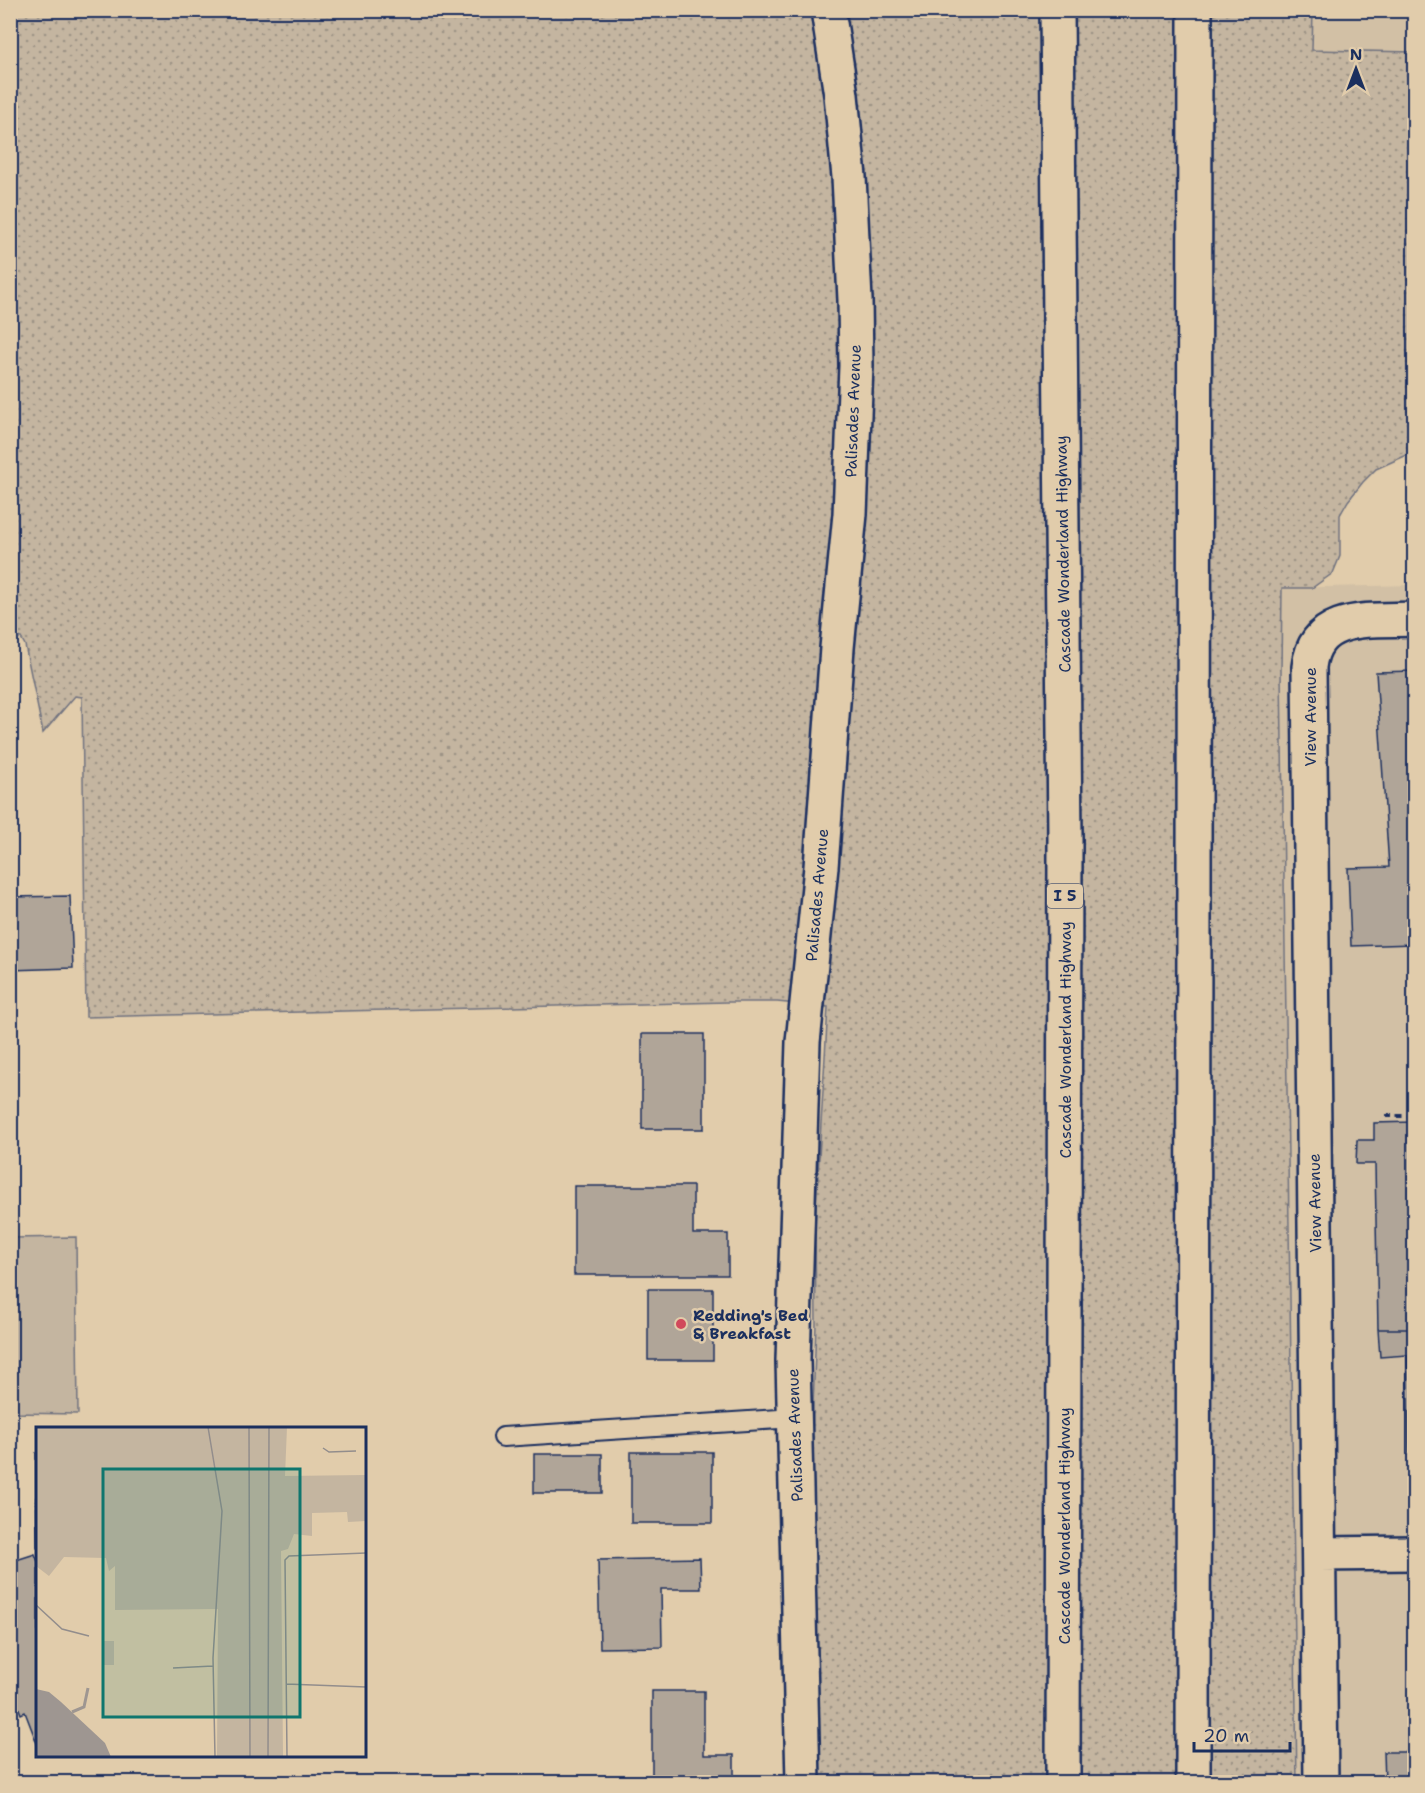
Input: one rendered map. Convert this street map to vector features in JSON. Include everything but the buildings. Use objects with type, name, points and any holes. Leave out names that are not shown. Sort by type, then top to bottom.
[{"type":"main road","name":"Palisades Avenue","points":[[803,1782],[793,1360],[803,1042],[821,867],[837,648],[850,514],[856,366],[849,177],[841,95],[828,10]]},
{"type":"main road","name":"Cascade Wonderland Highway","points":[[1057,10],[1065,838],[1063,1782]]},
{"type":"main road","points":[[1193,1782],[1195,10]]},
{"type":"main road","name":"View Avenue","points":[[1321,1782],[1309,667],[1310,657],[1318,642],[1328,630],[1343,623],[1414,619]]},
{"type":"main road","points":[[1318,1554],[1414,1553]]},
{"type":"lane","points":[[503,1437],[795,1418]]},
{"type":"path","points":[[1386,1116],[1414,1116]]},
{"type":"shaded area","points":[[1313,10],[1312,50],[1414,52],[1414,454],[1376,469],[1348,501],[1340,515],[1340,556],[1333,573],[1312,588],[1282,588],[1281,672],[1297,1782],[818,1782],[811,1464],[816,1324],[815,1224],[828,1007],[777,1002],[728,1002],[86,1017],[82,697],[75,696],[43,733],[25,645],[21,638],[11,637],[10,11]]},
{"type":"shaded area","points":[[1313,11],[1414,11],[1414,52],[1311,50]]},
{"type":"shaded area","points":[[1414,585],[1414,1782],[1298,1782],[1281,672],[1282,588]]},
{"type":"shaded area","points":[[76,1237],[78,1414],[11,1413],[11,1238]]},
{"type":"place","name":"Redding's Bed & Breakfast","points":[[681,1324]]}]
